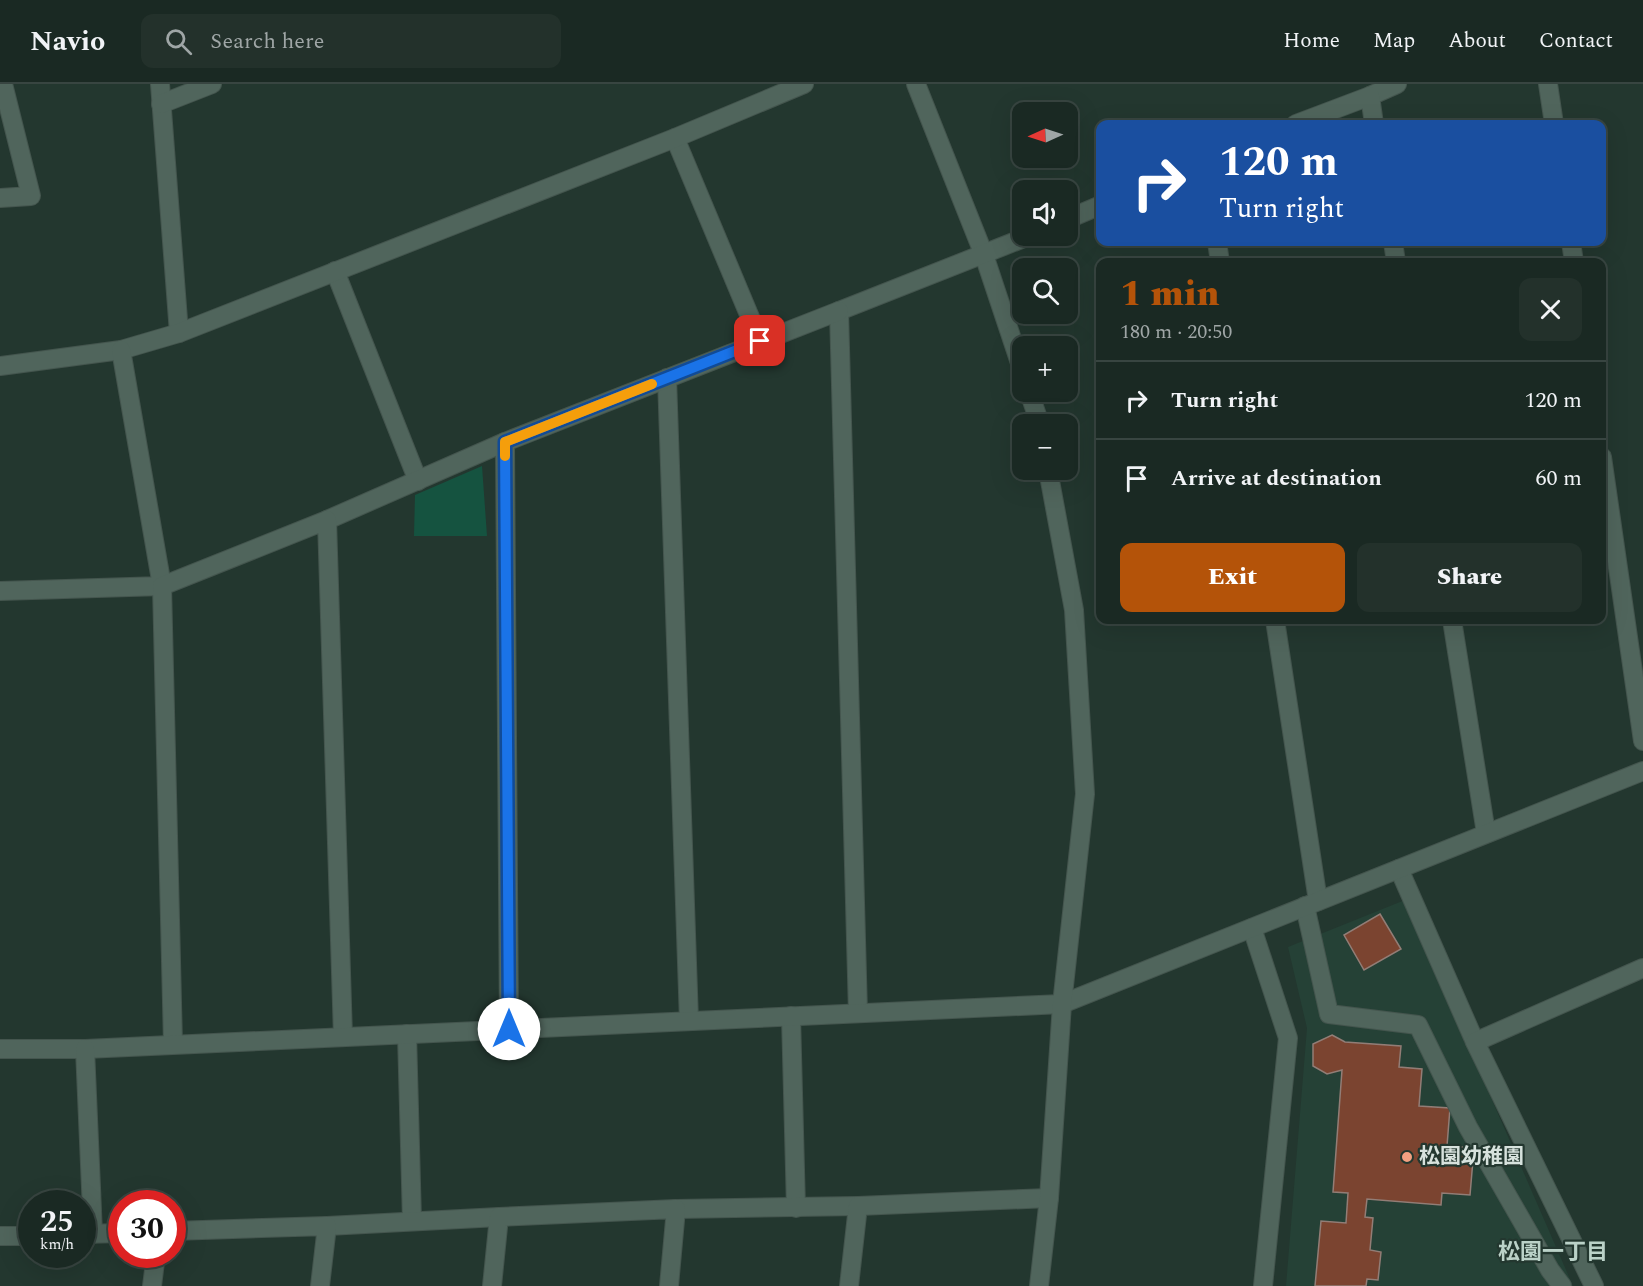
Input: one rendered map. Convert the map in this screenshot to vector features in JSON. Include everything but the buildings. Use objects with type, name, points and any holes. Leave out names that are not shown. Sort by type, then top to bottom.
[{"type":"street","points":[[0,198],[31,196],[3,84]]},
{"type":"street","points":[[160,84],[179,333]]},
{"type":"street","points":[[161,104],[212,84]]},
{"type":"street","points":[[0,366],[121,350],[179,333],[675,138],[804,84]]},
{"type":"street","points":[[916,84],[984,255],[1012,339]]},
{"type":"street","points":[[1307,120],[1397,84]]},
{"type":"street","points":[[1548,84],[1553,120]]},
{"type":"street","points":[[1370,96],[1373,120]]},
{"type":"street","points":[[675,138],[760,341]]},
{"type":"street","points":[[1078,215],[1096,207]]},
{"type":"street","points":[[0,591],[162,586],[327,520],[505,442],[1012,243]]},
{"type":"street","points":[[334,272],[418,481]]},
{"type":"street","points":[[839,310],[858,1013]]},
{"type":"street","points":[[121,350],[162,586],[173,1044]]},
{"type":"street","points":[[666,378],[688,1021]]},
{"type":"street","points":[[505,442],[509,1029]]},
{"type":"street","points":[[1039,1286],[1049,1198],[1062,1004],[1085,794],[1074,610],[1050,480]]},
{"type":"street","points":[[1606,485],[1643,741]]},
{"type":"street","points":[[327,520],[343,1037]]},
{"type":"street","points":[[1276,624],[1312,904],[1329,1014],[1418,1025],[1468,1127],[1550,1270],[1563,1286]]},
{"type":"street","points":[[1453,624],[1486,833]]},
{"type":"street","points":[[0,1049],[86,1049],[1062,1004],[1643,771]]},
{"type":"street","points":[[1399,869],[1475,1042],[1593,1282],[1572,1286]]},
{"type":"street","points":[[1252,928],[1288,1038],[1263,1286]]},
{"type":"street","points":[[1475,1042],[1643,968]]},
{"type":"street","points":[[791,1016],[796,1208]]},
{"type":"street","points":[[407,1034],[412,1221]]},
{"type":"street","points":[[86,1049],[88,1190]]},
{"type":"street","points":[[186,1231],[676,1209],[796,1208],[1049,1198]]},
{"type":"street","points":[[849,1286],[858,1206]]},
{"type":"street","points":[[669,1286],[676,1209]]},
{"type":"street","points":[[492,1286],[499,1217]]},
{"type":"street","points":[[320,1286],[327,1226]]},
{"type":"street","points":[[0,1236],[18,1236]]},
{"type":"street","points":[[152,1286],[154,1268]]},
{"type":"shaded area","name":"松園幼稚園","points":[[1405,900],[1573,1286],[1286,1286],[1307,1028],[1288,947]]},
{"type":"green space","points":[[482,466],[487,536],[414,536],[415,495]]},
{"type":"slow traffic","points":[[505,456],[505,442],[652,384]]},
{"type":"place","name":"松園幼稚園","points":[[1407,1157]]},
{"type":"district","name":"松園一丁目","points":[[1553,1252]]},
{"type":"route","points":[[509,1029],[505,442],[760,341]]}]
